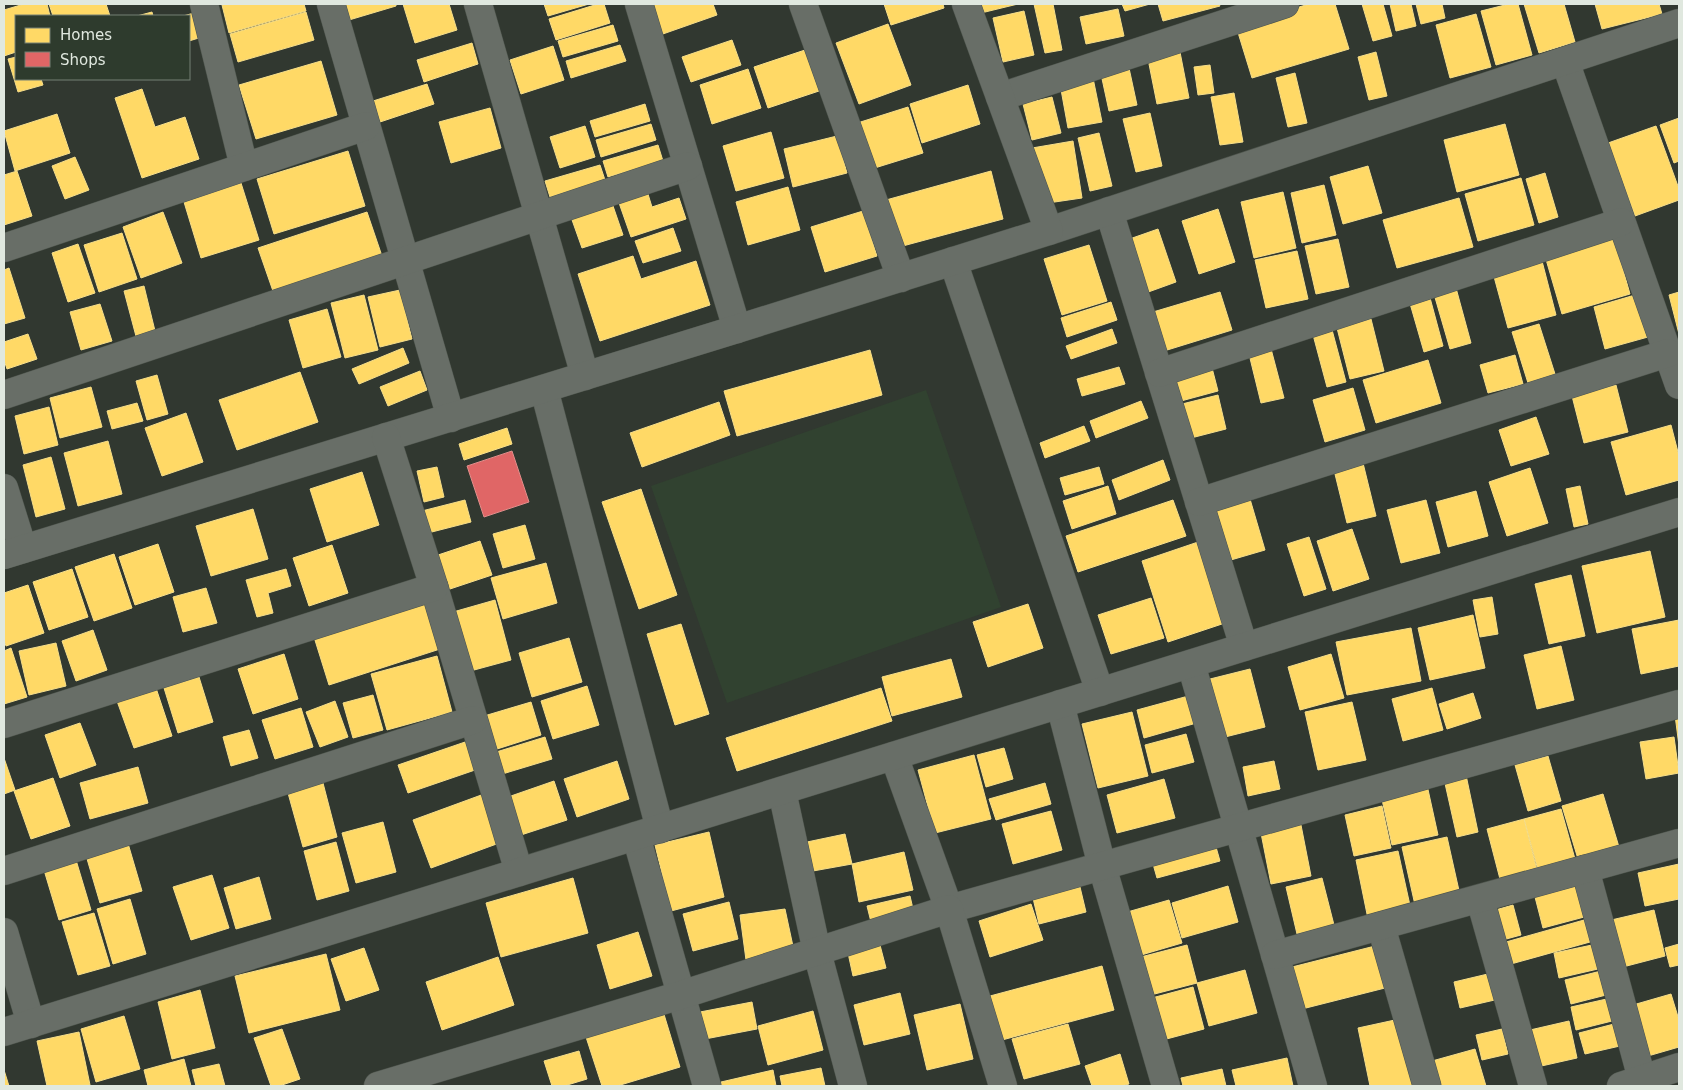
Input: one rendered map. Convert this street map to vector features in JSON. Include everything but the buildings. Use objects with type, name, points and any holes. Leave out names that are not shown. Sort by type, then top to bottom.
[{"type":"street","points":[[204,4],[244,167]]},
{"type":"street","points":[[331,4],[451,418]]},
{"type":"street","points":[[478,4],[585,376]]},
{"type":"street","points":[[639,4],[737,329]]},
{"type":"street","points":[[803,4],[901,278]]},
{"type":"street","points":[[966,4],[1048,231]]},
{"type":"street","points":[[1000,96],[1285,4]]},
{"type":"street","points":[[4,488],[13,552],[901,278],[1679,23]]},
{"type":"street","points":[[1565,61],[1679,385]]},
{"type":"street","points":[[4,248],[366,126]]},
{"type":"street","points":[[4,396],[688,166]]},
{"type":"street","points":[[1109,211],[1244,647]]},
{"type":"street","points":[[1159,373],[1621,222]]},
{"type":"street","points":[[953,261],[1100,692]]},
{"type":"street","points":[[1199,502],[1668,353]]},
{"type":"street","points":[[544,389],[648,832],[681,995],[707,1086]]},
{"type":"street","points":[[386,437],[434,587],[519,872]]},
{"type":"street","points":[[4,1032],[1679,512]]},
{"type":"street","points":[[4,724],[434,587]]},
{"type":"street","points":[[1191,664],[1313,1086]]},
{"type":"street","points":[[1060,704],[1102,866],[1166,1086]]},
{"type":"street","points":[[378,1086],[681,995],[949,909],[1679,704]]},
{"type":"street","points":[[4,871],[473,720]]},
{"type":"street","points":[[894,756],[949,909],[1003,1086]]},
{"type":"street","points":[[782,792],[817,952],[853,1086]]},
{"type":"street","points":[[1275,955],[1679,843]]},
{"type":"street","points":[[1585,869],[1632,1083],[1679,1067]]},
{"type":"street","points":[[1480,898],[1533,1086]]},
{"type":"street","points":[[1381,926],[1427,1086]]},
{"type":"street","points":[[4,932],[31,1024]]},
{"type":"shaded area","points":[[926,390],[1001,607],[727,703],[651,486]]}]
